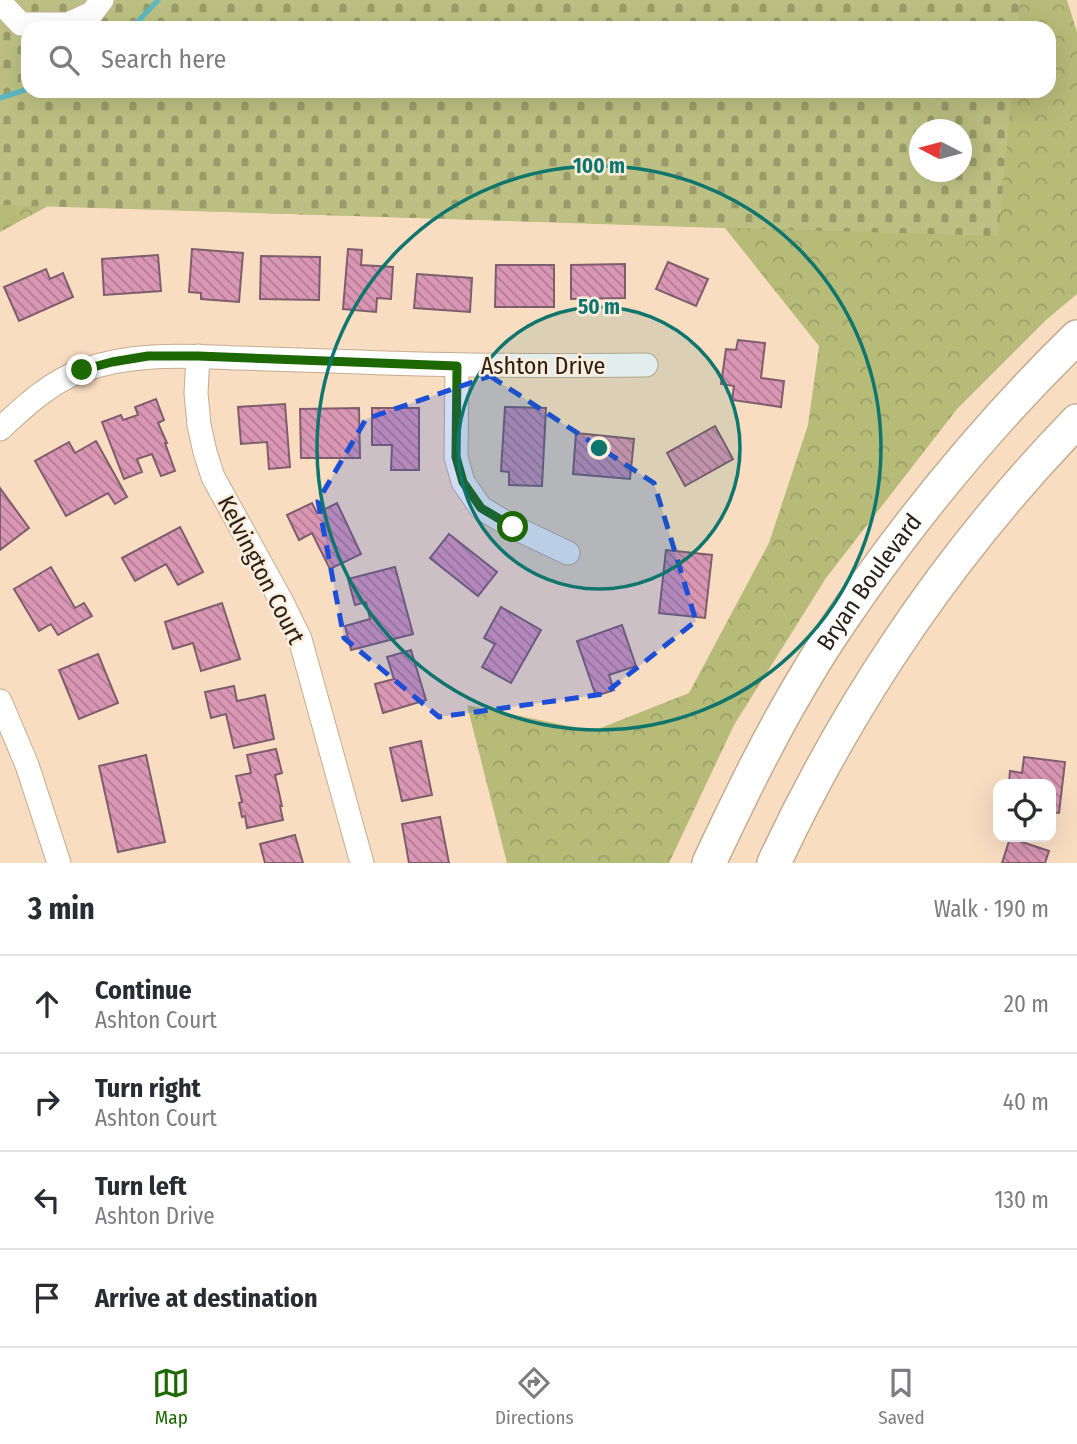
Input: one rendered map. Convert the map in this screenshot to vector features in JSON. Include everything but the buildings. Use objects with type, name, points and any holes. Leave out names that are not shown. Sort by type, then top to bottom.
[{"type":"highway","name":"Bryan Boulevard","points":[[709,863],[776,727],[810,668],[874,573],[928,500],[972,448],[1077,337]]},
{"type":"highway","points":[[774,863],[794,819],[834,745],[904,632],[956,560],[1077,421]]},
{"type":"street","points":[[1,0],[21,24]]},
{"type":"street","points":[[75,21],[92,13],[102,0]]},
{"type":"street","name":"Ashton Drive","points":[[0,429],[56,382],[82,370],[148,356],[457,366],[646,365]]},
{"type":"street","name":"Kelvington Court","points":[[198,356],[196,393],[199,425],[213,477],[300,639],[362,863]]},
{"type":"street","points":[[457,366],[456,457],[463,482],[481,508],[513,527],[568,553]]},
{"type":"street","points":[[0,701],[27,765],[59,863]]},
{"type":"highlighted area","points":[[490,376],[654,483],[696,621],[604,694],[439,717],[344,638],[318,501],[366,419]]},
{"type":"green space","points":[[0,0],[1020,0],[1018,21],[21,21],[21,98],[1011,98],[998,236],[0,205]]},
{"type":"green space","points":[[124,0],[1067,0],[1077,32],[1077,294],[1046,320],[957,409],[826,578],[734,725],[669,863],[507,863],[467,705],[593,731],[689,693],[769,543],[808,425],[819,346],[725,228],[48,206],[0,232],[0,40],[21,78],[21,98],[1056,98],[1056,21],[108,21]]},
{"type":"waterway","points":[[138,21],[158,0]]},
{"type":"waterway","points":[[0,98],[21,91]]},
{"type":"route","points":[[82,370],[148,356],[457,366],[456,457],[463,482],[481,508],[513,527]]}]
